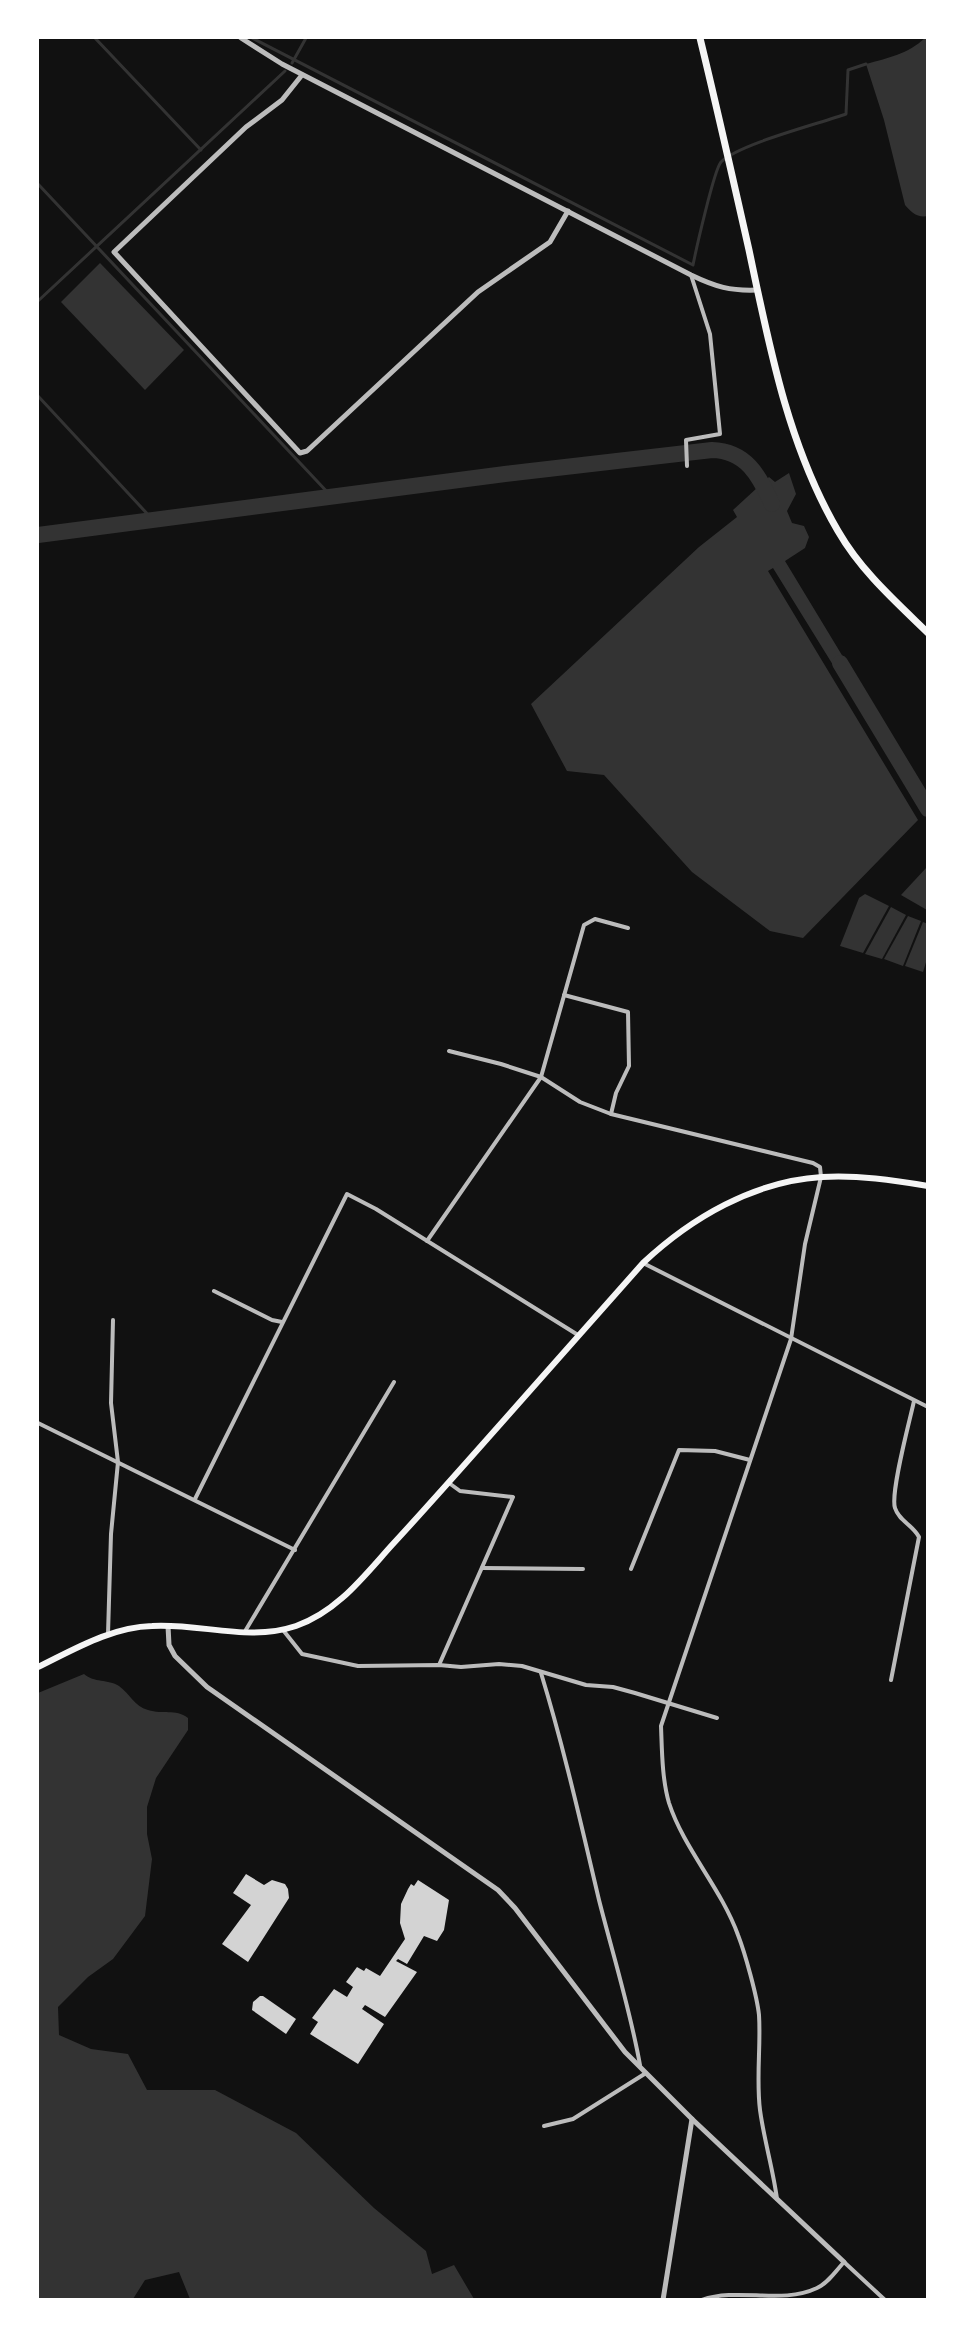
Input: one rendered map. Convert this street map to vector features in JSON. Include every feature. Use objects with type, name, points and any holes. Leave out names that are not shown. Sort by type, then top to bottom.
[{"type":"main road","points":[[700,38],[757,290],[796,437],[829,516],[862,567],[927,633]]},
{"type":"main road","points":[[38,1667],[108,1635],[138,1627],[168,1626],[243,1634],[283,1629],[315,1618],[351,1589],[449,1483],[643,1263],[671,1237],[707,1213],[751,1193],[784,1183],[821,1177],[877,1178],[927,1186]]},
{"type":"street","points":[[241,38],[302,75],[691,275],[718,288],[738,291],[757,290]]},
{"type":"street","points":[[302,75],[282,100],[246,127],[114,252],[300,453],[307,452],[478,292],[550,242],[568,212]]},
{"type":"street","points":[[687,466],[686,440],[720,434],[710,334],[691,275]]},
{"type":"street","points":[[427,1241],[541,1077],[584,925],[595,919],[628,928]]},
{"type":"street","points":[[564,995],[628,1012],[629,1066],[616,1093],[611,1114]]},
{"type":"street","points":[[449,1051],[541,1077],[580,1102],[611,1114],[813,1163],[820,1167],[821,1177],[805,1244],[791,1339],[661,1726],[662,1758],[669,1802],[684,1835],[723,1899],[739,1937],[759,2013],[760,2110],[773,2167],[777,2200]]},
{"type":"street","points":[[195,1499],[346,1194],[376,1209],[578,1335]]},
{"type":"street","points":[[643,1263],[927,1407]]},
{"type":"street","points":[[214,1291],[272,1320],[282,1322]]},
{"type":"street","points":[[108,1635],[111,1534],[118,1462],[111,1403],[113,1320]]},
{"type":"street","points":[[243,1634],[394,1382]]},
{"type":"street","points":[[891,1680],[919,1537],[915,1529],[903,1520],[895,1508],[897,1478],[914,1401]]},
{"type":"street","points":[[38,1424],[295,1550]]},
{"type":"street","points":[[632,1569],[679,1450],[715,1451],[750,1460]]},
{"type":"street","points":[[439,1665],[513,1497],[460,1491],[449,1483]]},
{"type":"street","points":[[482,1568],[583,1569]]},
{"type":"street","points":[[168,1626],[169,1645],[175,1656],[207,1687],[498,1890],[515,1908],[625,2052],[692,2119],[885,2300]]},
{"type":"street","points":[[283,1629],[302,1654],[358,1666],[461,1667],[499,1664],[522,1666],[542,1674],[586,1685],[613,1687],[717,1718]]},
{"type":"street","points":[[542,1674],[560,1735],[599,1901],[633,2025],[640,2065]]},
{"type":"street","points":[[544,2126],[573,2119],[647,2073]]},
{"type":"street","points":[[663,2300],[692,2119]]},
{"type":"street","points":[[702,2300],[720,2295],[780,2296],[802,2293],[819,2287],[844,2262]]},
{"type":"shaded area","points":[[928,38],[928,216],[921,216],[905,205],[884,120],[866,64],[905,52]]},
{"type":"shaded area","points":[[100,263],[184,350],[145,390],[61,302]]},
{"type":"shaded area","points":[[789,473],[796,494],[787,511],[792,523],[804,526],[809,537],[805,548],[785,561],[857,680],[846,686],[773,568],[768,571],[918,820],[803,938],[770,931],[692,872],[604,775],[567,771],[531,704],[699,547],[737,517],[733,510],[769,477],[775,482]]},
{"type":"shaded area","points":[[927,867],[927,910],[901,895]]},
{"type":"shaded area","points":[[865,894],[889,906],[863,953],[840,946],[859,898]]},
{"type":"shaded area","points":[[891,907],[906,915],[882,959],[865,954]]},
{"type":"shaded area","points":[[908,916],[921,921],[903,966],[884,959]]},
{"type":"shaded area","points":[[923,922],[928,924],[927,959],[923,972],[905,966]]},
{"type":"shaded area","points":[[84,1674],[92,1679],[119,1686],[143,1708],[183,1715],[188,1718],[188,1730],[156,1778],[147,1807],[147,1834],[152,1859],[145,1916],[113,1959],[88,1977],[58,2007],[59,2035],[91,2049],[128,2054],[147,2090],[215,2090],[296,2133],[374,2208],[426,2251],[432,2274],[454,2265],[474,2299],[190,2299],[179,2272],[145,2280],[133,2299],[38,2299],[38,1693]]},
{"type":"building","points":[[246,1874],[264,1885],[272,1880],[285,1884],[289,1898],[248,1962],[222,1944],[251,1905],[233,1893]]},
{"type":"building","points":[[418,1880],[449,1900],[444,1930],[437,1941],[424,1936],[407,1964],[398,1959],[396,1961],[417,1972],[385,2017],[365,2005],[362,2009],[384,2024],[358,2064],[310,2034],[318,2022],[312,2018],[334,1989],[347,1997],[353,1987],[346,1982],[357,1967],[364,1971],[366,1968],[380,1976],[405,1939],[400,1923],[401,1904],[411,1884],[414,1886]]},
{"type":"building","points":[[260,1996],[296,2019],[286,2034],[252,2010],[253,2002]]},
{"type":"waterway","points":[[95,38],[201,150]]},
{"type":"waterway","points":[[252,38],[693,265],[710,194],[721,162],[744,148],[846,114],[848,70],[866,64]]},
{"type":"waterway","points":[[292,63],[306,38]]},
{"type":"waterway","points":[[38,301],[285,71]]},
{"type":"waterway","points":[[38,184],[331,496]]},
{"type":"waterway","points":[[38,396],[153,520]]},
{"type":"waterway","points":[[38,535],[505,474],[712,450],[734,455],[750,466],[762,483],[772,504]]},
{"type":"waterway","points":[[840,663],[928,809]]}]
